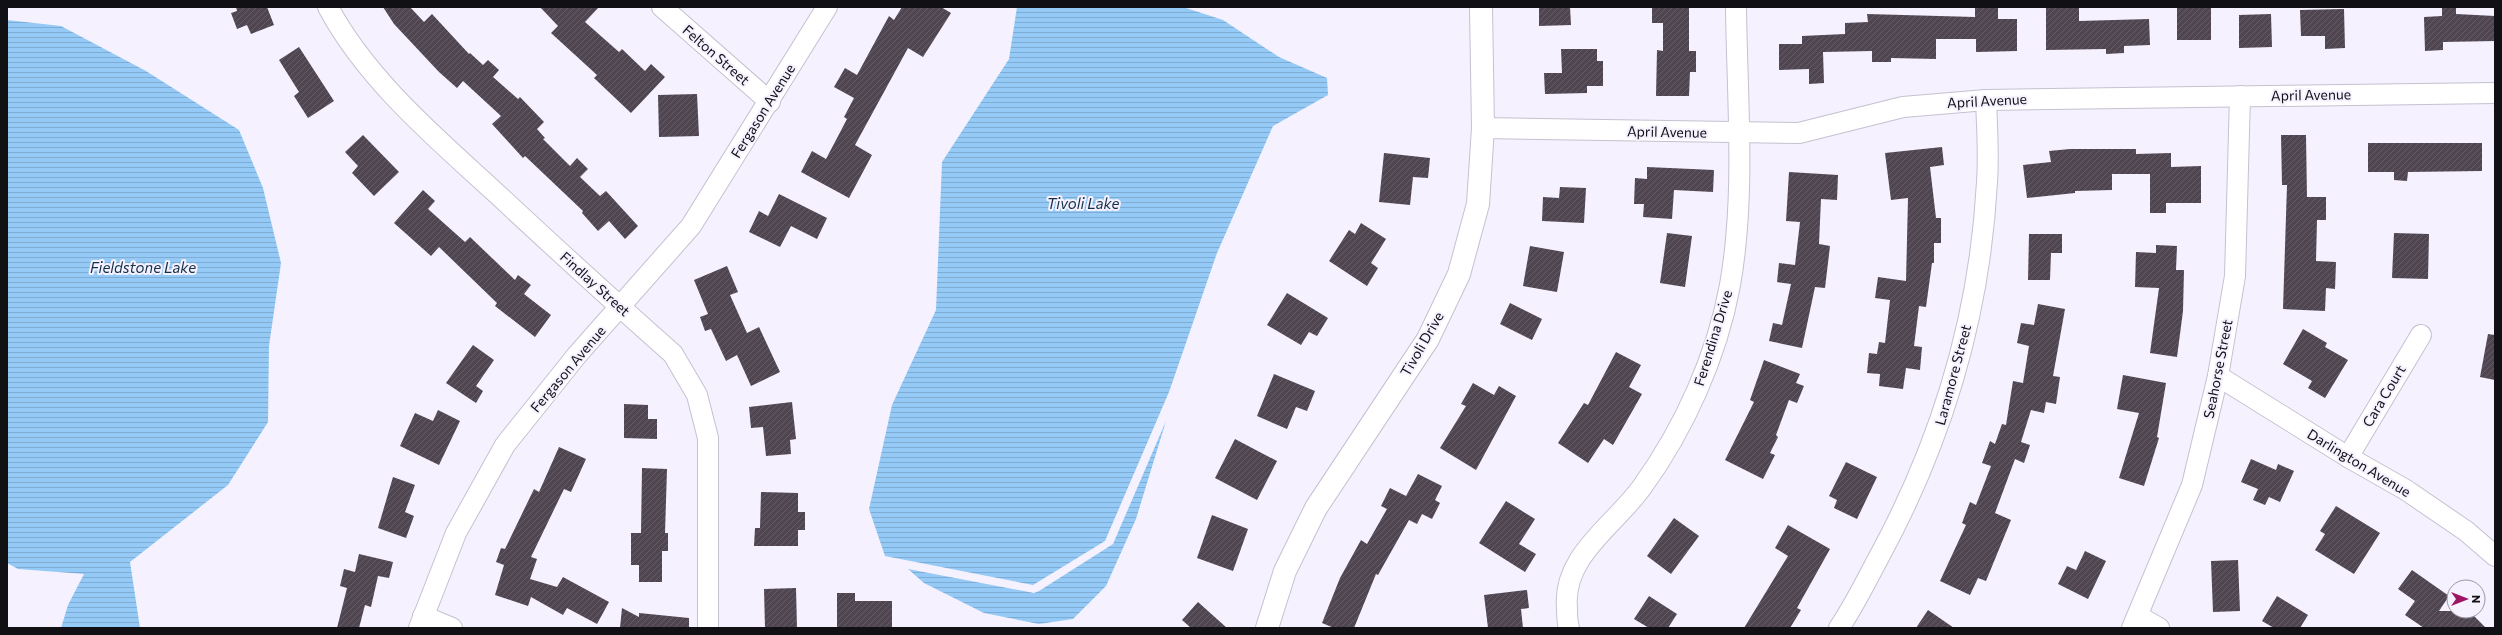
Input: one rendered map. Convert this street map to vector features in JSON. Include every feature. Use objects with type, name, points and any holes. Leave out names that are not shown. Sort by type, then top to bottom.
[{"type":"street","name":"Findlay Street","points":[[328,7],[343,34],[374,74],[438,140],[673,354],[697,395],[708,438],[708,628]]},
{"type":"street","name":"Felton Street","points":[[662,7],[770,102]]},
{"type":"street","name":"Fergason Avenue","points":[[421,622],[456,533],[505,445],[577,355],[621,308],[691,226],[770,102],[827,7]]},
{"type":"street","name":"Tivoli Drive","points":[[1267,628],[1285,571],[1316,508],[1428,340],[1459,274],[1478,204],[1483,128],[1481,7]]},
{"type":"street","name":"Ferendina Drive","points":[[1569,628],[1566,597],[1572,574],[1584,552],[1642,487],[1682,423],[1707,368],[1730,286],[1738,211],[1736,7]]},
{"type":"street","name":"April Avenue","points":[[1483,128],[1799,133],[1903,107],[1986,100],[2495,93]]},
{"type":"street","name":"Seahorse Street","points":[[2135,622],[2192,485],[2218,376],[2234,276],[2240,96]]},
{"type":"street","name":"Laramore Street","points":[[1838,628],[1850,612],[1907,506],[1939,427],[1963,347],[1982,243],[1988,180],[1986,100]]},
{"type":"street","name":"Cara Court","points":[[2348,457],[2421,335]]},
{"type":"street","name":"Darlington Avenue","points":[[2218,376],[2348,457],[2406,490],[2466,531],[2495,556]]},
{"type":"street","points":[[421,622],[452,628]]},
{"type":"street","points":[[2135,622],[2159,628]]},
{"type":"water","name":"Tivoli Lake","points":[[1017,7],[1183,7],[1223,20],[1279,57],[1327,78],[1328,95],[1273,126],[1217,253],[1169,392],[1105,541],[1033,585],[885,556],[869,509],[892,405],[936,310],[942,162],[1009,59]]},
{"type":"water","name":"Fieldstone Lake","points":[[7,20],[61,26],[146,71],[239,130],[263,188],[281,263],[269,346],[268,422],[228,485],[130,562],[140,628],[61,628],[68,605],[84,574],[18,569],[7,563]]},
{"type":"water","points":[[1166,421],[1136,519],[1106,586],[1073,619],[1039,624],[984,613],[924,583],[908,569],[1034,593],[1039,591],[1113,544]]},
{"type":"building","points":[[236,7],[267,7],[274,25],[251,34],[247,25],[237,29],[231,13],[237,11]]},
{"type":"building","points":[[383,7],[410,7],[424,22],[432,14],[469,54],[470,53],[483,65],[488,60],[499,70],[493,77],[518,99],[520,97],[544,122],[537,129],[545,138],[543,139],[570,166],[577,158],[588,169],[580,177],[600,196],[606,191],[638,226],[625,239],[609,221],[598,231],[582,213],[583,211],[525,156],[523,158],[492,124],[501,116],[463,81],[457,88],[439,72],[394,24]]},
{"type":"building","points":[[540,7],[599,7],[585,22],[619,52],[622,49],[645,71],[651,64],[665,77],[631,113],[594,78],[597,75],[551,33],[558,26]]},
{"type":"building","points":[[902,7],[941,7],[951,13],[923,57],[908,48],[855,145],[872,155],[849,198],[801,172],[812,151],[826,159],[847,119],[844,117],[854,98],[834,87],[845,68],[857,75],[889,16],[894,20]]},
{"type":"building","points":[[1539,7],[1570,7],[1571,25],[1539,26]]},
{"type":"building","points":[[1652,7],[1689,7],[1689,51],[1696,51],[1696,72],[1690,72],[1689,96],[1656,96],[1657,50],[1663,51],[1663,23],[1652,23]]},
{"type":"building","points":[[1975,7],[1998,7],[1998,19],[2017,19],[2017,51],[1976,52],[1976,39],[1936,39],[1936,59],[1891,58],[1891,62],[1872,62],[1872,51],[1823,52],[1824,83],[1809,84],[1809,69],[1779,70],[1779,44],[1802,44],[1802,36],[1845,34],[1845,23],[1868,22],[1867,14],[1975,17]]},
{"type":"building","points":[[2046,7],[2079,7],[2079,21],[2149,19],[2150,45],[2124,46],[2124,53],[2106,54],[2106,49],[2046,50]]},
{"type":"building","points":[[2177,7],[2211,7],[2211,40],[2177,40]]},
{"type":"building","points":[[2442,8],[2456,8],[2456,14],[2495,16],[2495,41],[2443,42],[2443,50],[2425,51],[2424,17],[2442,16]]},
{"type":"building","points":[[2344,9],[2345,48],[2325,49],[2325,36],[2301,36],[2300,10]]},
{"type":"building","points":[[2271,14],[2272,47],[2239,48],[2239,15]]},
{"type":"building","points":[[299,47],[334,101],[308,118],[294,96],[299,92],[279,60]]},
{"type":"building","points":[[1561,49],[1597,49],[1597,61],[1603,61],[1603,86],[1587,86],[1587,93],[1545,94],[1544,73],[1562,73]]},
{"type":"building","points":[[697,94],[699,136],[659,137],[658,95]]},
{"type":"building","points":[[363,135],[399,172],[374,196],[352,173],[358,166],[345,152]]},
{"type":"building","points":[[2281,135],[2306,135],[2307,197],[2326,197],[2326,220],[2317,220],[2316,261],[2336,262],[2335,289],[2326,288],[2325,311],[2283,309],[2287,185],[2282,185]]},
{"type":"building","points":[[2368,143],[2482,143],[2482,171],[2408,172],[2407,181],[2394,180],[2394,172],[2368,172]]},
{"type":"building","points":[[1942,147],[1944,165],[1930,167],[1936,218],[1941,218],[1941,243],[1934,243],[1934,263],[1932,263],[1926,307],[1919,306],[1914,346],[1922,347],[1920,370],[1906,368],[1903,389],[1879,386],[1880,374],[1867,373],[1869,353],[1877,354],[1879,342],[1885,343],[1890,300],[1875,298],[1878,277],[1906,281],[1908,198],[1891,200],[1885,153]]},
{"type":"building","points":[[2070,149],[2136,149],[2136,154],[2171,153],[2171,167],[2201,166],[2201,203],[2166,203],[2166,213],[2150,213],[2150,174],[2112,174],[2112,190],[2075,191],[2075,193],[2027,198],[2023,165],[2051,162],[2049,151]]},
{"type":"building","points":[[1384,153],[1430,158],[1428,178],[1413,177],[1410,205],[1379,202]]},
{"type":"building","points":[[1647,167],[1714,170],[1713,192],[1674,190],[1672,219],[1643,217],[1644,204],[1634,204],[1635,178],[1647,179]]},
{"type":"building","points":[[1789,172],[1838,175],[1837,200],[1821,199],[1819,244],[1830,246],[1825,288],[1815,287],[1802,348],[1769,341],[1773,323],[1782,325],[1791,284],[1777,282],[1779,263],[1795,265],[1800,222],[1786,221]]},
{"type":"building","points":[[1560,187],[1586,188],[1584,223],[1542,221],[1543,197],[1559,198]]},
{"type":"building","points":[[423,190],[435,201],[428,209],[465,242],[470,237],[515,280],[518,275],[531,285],[524,294],[551,315],[535,337],[495,306],[497,303],[439,247],[431,256],[394,223]]},
{"type":"building","points":[[779,194],[827,218],[817,239],[791,226],[780,247],[749,232],[759,211],[768,216]]},
{"type":"building","points":[[1361,223],[1386,239],[1371,263],[1378,268],[1367,286],[1329,261],[1349,230],[1355,234]]},
{"type":"building","points":[[1667,233],[1692,236],[1685,287],[1660,283]]},
{"type":"building","points":[[2394,233],[2429,234],[2428,279],[2392,278]]},
{"type":"building","points":[[2029,234],[2062,234],[2062,253],[2051,253],[2050,280],[2028,280]]},
{"type":"building","points":[[2156,245],[2177,246],[2176,270],[2184,270],[2183,311],[2177,357],[2150,353],[2159,288],[2135,287],[2136,252],[2156,253]]},
{"type":"building","points":[[1530,246],[1564,252],[1557,292],[1523,286]]},
{"type":"building","points":[[727,266],[738,292],[730,295],[747,333],[759,327],[780,372],[751,386],[737,355],[726,361],[711,329],[705,331],[700,317],[708,314],[694,280]]},
{"type":"building","points":[[1287,293],[1328,318],[1317,336],[1309,332],[1301,345],[1267,325]]},
{"type":"building","points":[[1510,303],[1542,319],[1532,340],[1500,324]]},
{"type":"building","points":[[2038,304],[2065,309],[2053,376],[2060,377],[2056,404],[2046,402],[2044,413],[2031,410],[2021,442],[2030,445],[2024,463],[2015,459],[1995,513],[2011,520],[1986,581],[1978,578],[1970,595],[1940,581],[1966,525],[1962,523],[1970,502],[1976,505],[1991,466],[1982,463],[1990,441],[1995,444],[2002,424],[2006,425],[2013,381],[2023,383],[2029,346],[2017,343],[2021,323],[2034,325]]},
{"type":"building","points":[[2303,329],[2327,343],[2325,347],[2348,360],[2325,398],[2308,388],[2312,381],[2283,364]]},
{"type":"building","points":[[2488,334],[2495,335],[2495,380],[2480,377]]},
{"type":"building","points":[[473,345],[494,360],[476,386],[483,391],[476,403],[446,383]]},
{"type":"building","points":[[1616,352],[1641,365],[1629,387],[1642,394],[1613,445],[1604,439],[1588,463],[1558,443],[1584,403],[1588,405]]},
{"type":"building","points":[[1764,360],[1800,374],[1796,383],[1804,386],[1797,403],[1789,400],[1776,435],[1778,437],[1770,453],[1775,455],[1763,479],[1725,460],[1754,402],[1750,400]]},
{"type":"building","points":[[1274,374],[1315,391],[1307,411],[1296,407],[1287,429],[1257,416]]},
{"type":"building","points":[[2123,375],[2166,383],[2157,437],[2159,438],[2144,486],[2119,478],[2139,413],[2117,409]]},
{"type":"building","points":[[1473,383],[1494,395],[1499,386],[1516,396],[1476,470],[1440,448],[1466,406],[1461,404]]},
{"type":"building","points":[[792,402],[796,439],[790,440],[791,454],[766,456],[763,427],[751,428],[749,407]]},
{"type":"building","points":[[624,404],[648,405],[648,419],[657,419],[657,439],[624,438]]},
{"type":"building","points":[[438,410],[460,421],[439,465],[400,446],[415,413],[433,421]]},
{"type":"building","points":[[1235,439],[1277,461],[1257,500],[1215,478]]},
{"type":"building","points":[[559,447],[586,459],[571,492],[564,489],[531,557],[537,559],[530,579],[557,587],[563,577],[609,602],[597,624],[567,608],[563,615],[531,597],[528,606],[495,595],[504,565],[496,562],[501,548],[505,549],[534,489],[539,492]]},
{"type":"building","points":[[2251,459],[2276,470],[2278,464],[2294,471],[2280,502],[2269,497],[2265,505],[2253,500],[2258,489],[2241,482]]},
{"type":"building","points":[[1846,462],[1877,477],[1857,519],[1834,508],[1837,500],[1829,496]]},
{"type":"building","points":[[642,468],[667,469],[665,533],[668,533],[668,551],[662,551],[662,582],[639,582],[639,565],[631,565],[631,533],[641,533]]},
{"type":"building","points":[[1418,474],[1442,486],[1435,500],[1440,503],[1432,519],[1422,514],[1417,524],[1409,520],[1378,575],[1376,574],[1354,628],[1334,628],[1322,623],[1340,578],[1361,540],[1367,544],[1387,509],[1381,506],[1390,488],[1406,496]]},
{"type":"building","points":[[393,477],[415,485],[405,512],[414,516],[406,538],[378,528]]},
{"type":"building","points":[[761,492],[798,493],[798,512],[805,512],[805,530],[798,530],[798,546],[754,546],[755,528],[760,528]]},
{"type":"building","points":[[1506,501],[1535,519],[1519,544],[1536,554],[1525,572],[1479,543]]},
{"type":"building","points":[[2336,506],[2380,533],[2354,574],[2315,550],[2325,534],[2320,531]]},
{"type":"building","points":[[1212,515],[1248,529],[1233,571],[1197,558]]},
{"type":"building","points":[[1674,518],[1699,536],[1671,574],[1647,556]]},
{"type":"building","points":[[1788,525],[1830,549],[1797,608],[1801,610],[1790,628],[1744,628],[1788,556],[1775,548]]},
{"type":"building","points":[[2085,551],[2106,561],[2088,599],[2058,584],[2067,566],[2076,570]]},
{"type":"building","points":[[359,554],[393,562],[389,578],[378,576],[371,607],[365,605],[359,628],[337,628],[347,588],[340,586],[344,569],[355,572]]},
{"type":"building","points":[[2238,560],[2240,611],[2213,612],[2211,561]]},
{"type":"building","points":[[2412,570],[2446,594],[2446,600],[2439,611],[2446,611],[2446,619],[2477,619],[2486,628],[2424,628],[2405,615],[2415,601],[2398,589]]},
{"type":"building","points":[[796,588],[797,628],[765,628],[764,589]]},
{"type":"building","points":[[1527,590],[1529,608],[1521,609],[1523,628],[1488,628],[1484,595]]},
{"type":"building","points":[[837,593],[855,593],[855,601],[892,601],[892,628],[837,628]]},
{"type":"building","points":[[1649,596],[1677,614],[1668,628],[1649,628],[1634,619]]},
{"type":"building","points":[[2277,596],[2308,615],[2300,628],[2274,628],[2262,621]]},
{"type":"building","points":[[1198,602],[1227,628],[1191,628],[1182,620]]},
{"type":"building","points":[[622,608],[639,617],[639,613],[689,618],[689,628],[620,628]]},
{"type":"building","points":[[1928,610],[1954,628],[1916,628]]}]
